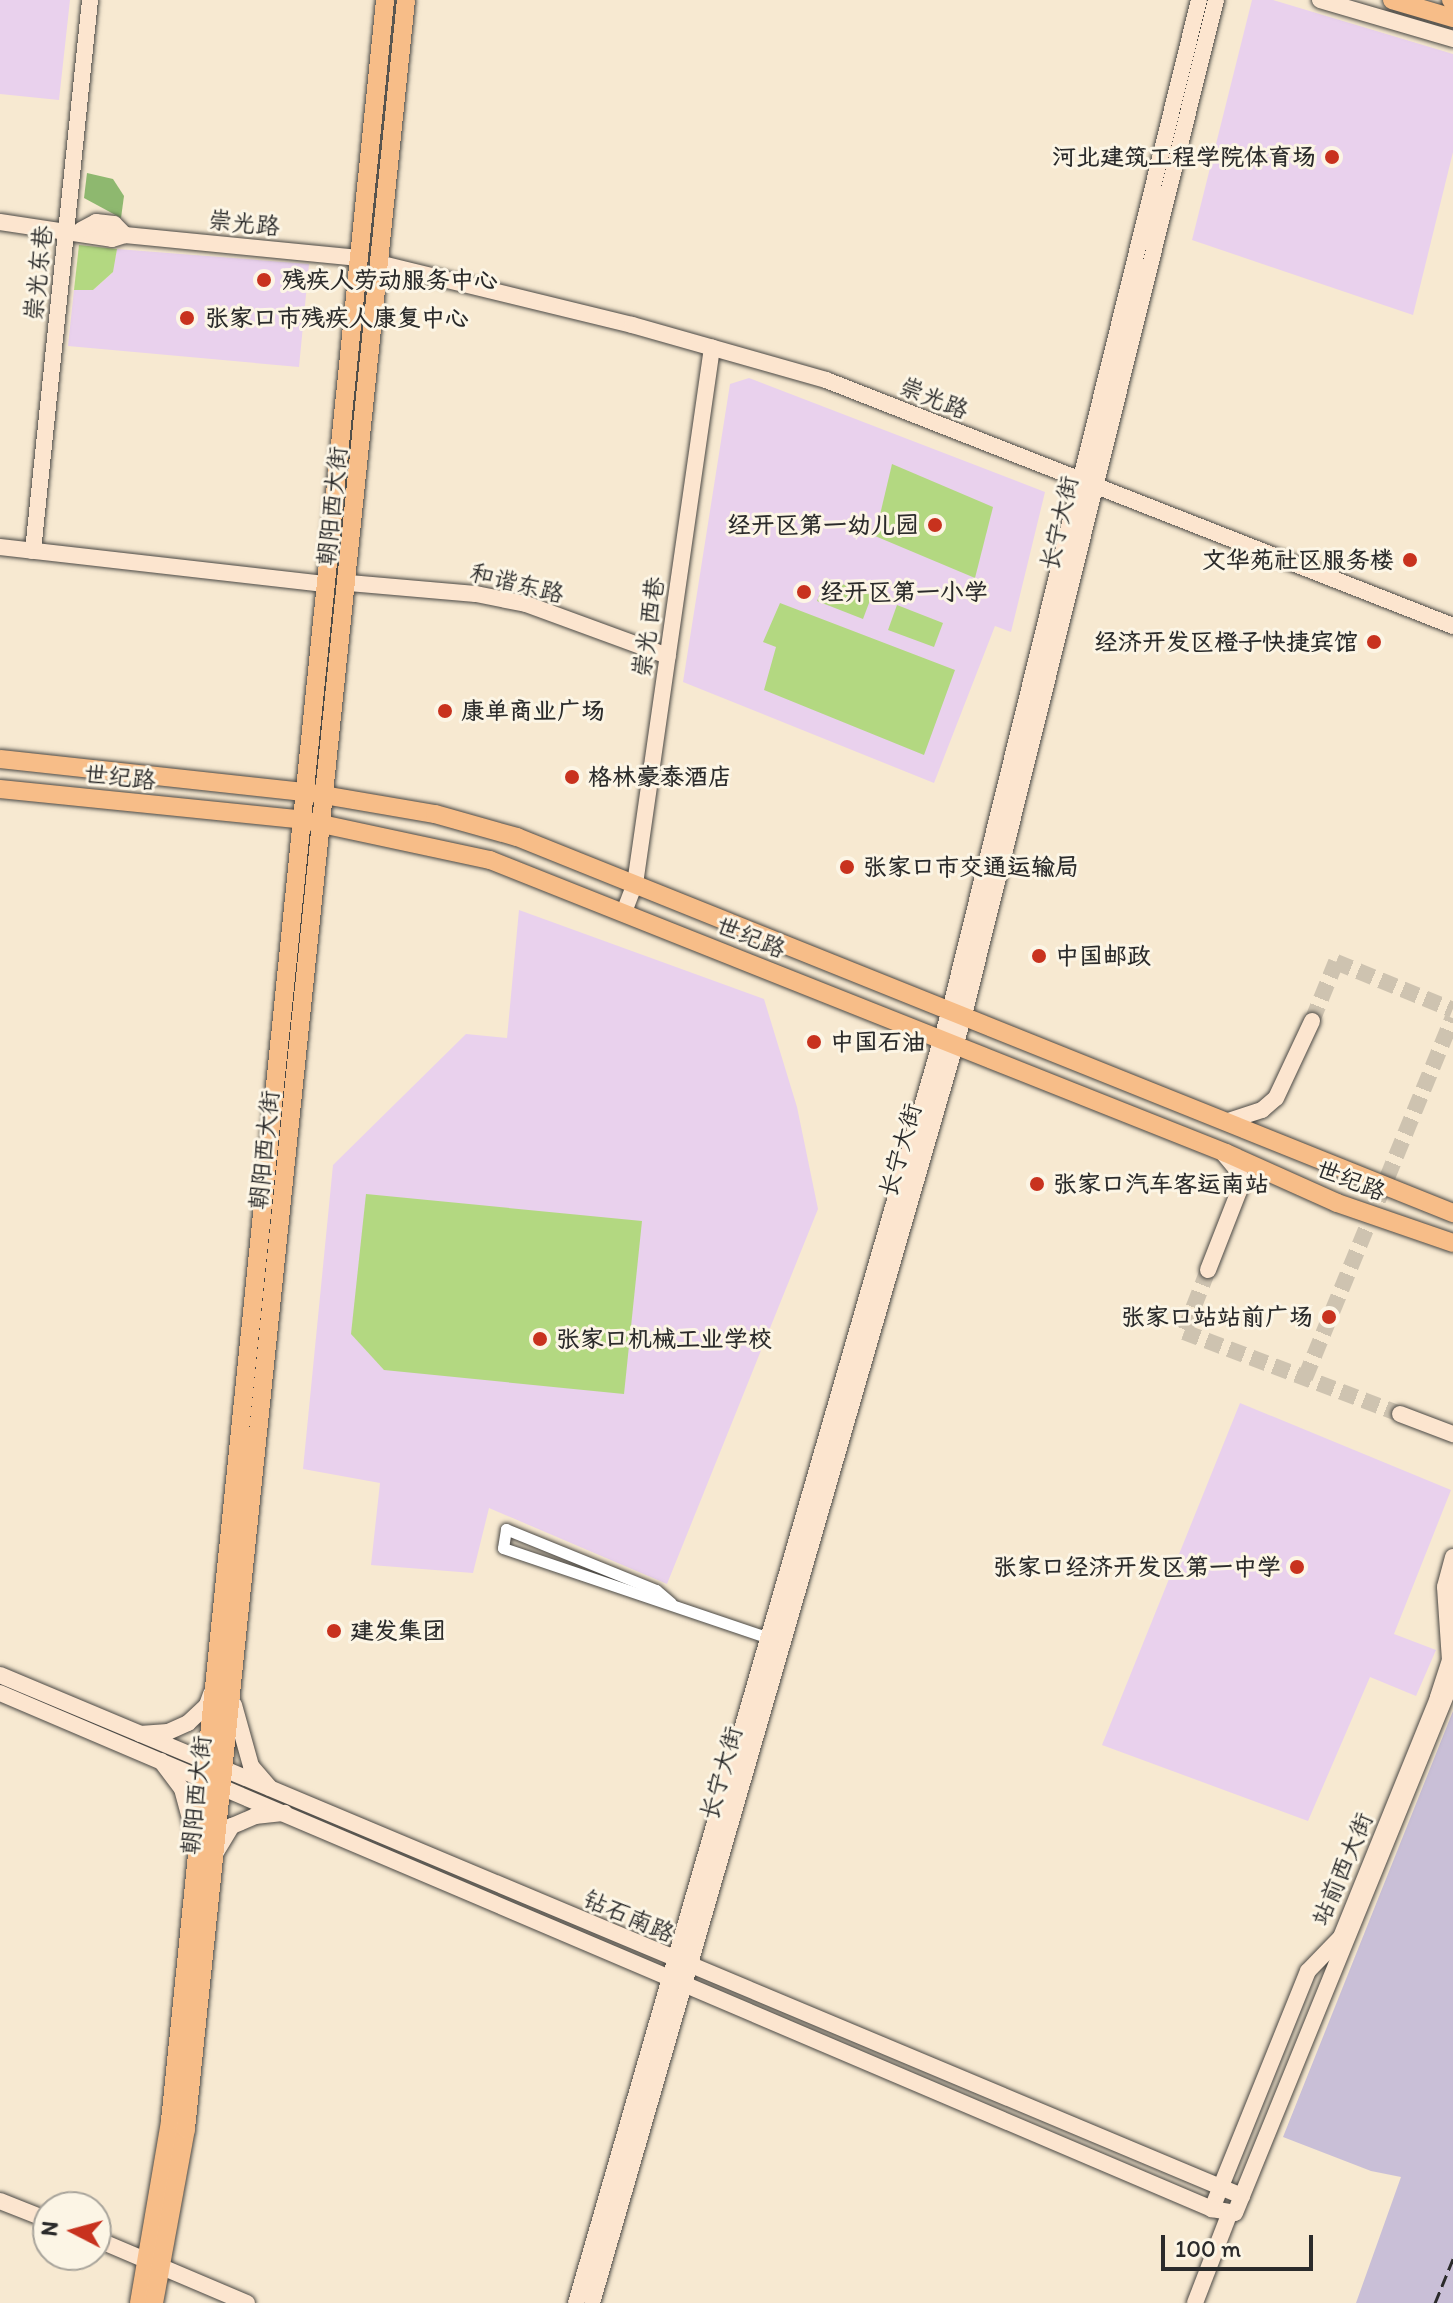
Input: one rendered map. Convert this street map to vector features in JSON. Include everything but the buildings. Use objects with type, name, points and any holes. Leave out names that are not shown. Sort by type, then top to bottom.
[{"type":"main road","name":"崇光东巷","points":[[33,551],[74,230],[90,0]]},
{"type":"main road","name":"朝阳西大街","points":[[316,794],[327,584],[385,0]]},
{"type":"main road","name":"朝阳西大街","points":[[139,2303],[155,2263],[186,2129],[213,1774],[316,794],[349,583],[406,0]]},
{"type":"main road","name":"长宁大街","points":[[576,2303],[681,1973],[957,1013],[1086,484],[1199,0]]},
{"type":"main road","name":"长宁大街","points":[[1086,484],[1216,0]]},
{"type":"main road","points":[[1320,0],[1453,39]]},
{"type":"main road","points":[[1392,0],[1453,18]]},
{"type":"main road","name":"崇光路","points":[[0,222],[74,230],[112,239],[125,235],[359,258]]},
{"type":"main road","name":"崇光路","points":[[382,264],[826,380],[1453,626]]},
{"type":"main road","name":"崇光 西巷","points":[[624,912],[635,884],[712,348]]},
{"type":"main road","points":[[0,547],[327,584]]},
{"type":"main road","name":"和谐东路","points":[[349,583],[476,594],[526,604],[668,656]]},
{"type":"main road","name":"世纪路","points":[[0,759],[316,794],[492,829],[1449,1211]]},
{"type":"main road","name":"世纪路","points":[[0,789],[313,822],[490,860],[1210,1146],[1337,1203],[1453,1243]]},
{"type":"main road","points":[[1208,1270],[1239,1191],[1235,1164],[1210,1146],[1220,1118],[1262,1110],[1276,1098],[1312,1021]]},
{"type":"main road","name":"长宁大街","points":[[592,2303],[772,1639],[949,1042]]},
{"type":"main road","points":[[1435,1236],[1449,1211]]},
{"type":"main road","points":[[1400,1414],[1453,1434]]},
{"type":"main road","name":"站前西大街","points":[[1195,2303],[1229,2215],[1242,2196],[1441,1700],[1450,1660],[1445,1587],[1453,1557]]},
{"type":"main road","name":"钻石南路","points":[[0,1675],[134,1734],[292,1814],[1242,2196]]},
{"type":"main road","name":"站前西大街","points":[[1212,2209],[1308,1971],[1341,1937],[1453,1678]]},
{"type":"main road","points":[[134,1734],[168,1732],[197,1717],[223,1685]]},
{"type":"main road","points":[[223,1685],[251,1766],[281,1796]]},
{"type":"main road","name":"钻石南路","points":[[0,1693],[154,1755],[281,1796],[1212,2209]]},
{"type":"main road","points":[[154,1755],[182,1789],[205,1853],[238,1823],[269,1813],[292,1814]]},
{"type":"main road","points":[[0,2201],[32,2214]]},
{"type":"main road","points":[[1212,2209],[1229,2215]]},
{"type":"main road","points":[[112,2246],[247,2303]]},
{"type":"main road","name":"朝阳西大街","points":[[154,2303],[155,2263]]},
{"type":"street","points":[[671,1603],[656,1590],[506,1529],[503,1548],[772,1639]]},
{"type":"shaded area","points":[[0,0],[70,0],[59,100],[0,94]]},
{"type":"shaded area","name":"河北建筑工程学院体育场","points":[[1252,0],[1273,0],[1453,54],[1453,152],[1413,315],[1192,240]]},
{"type":"shaded area","name":"张家口市残疾人康复中心","points":[[117,249],[309,264],[299,367],[68,346],[74,290],[93,290],[112,273]]},
{"type":"shaded area","name":"经开区第一小学","points":[[749,378],[1045,492],[1011,632],[995,626],[934,783],[683,682],[730,384]]},
{"type":"shaded area","name":"张家口机械工业学校","points":[[519,910],[764,999],[797,1107],[818,1209],[667,1584],[489,1508],[473,1573],[371,1565],[380,1483],[303,1469],[333,1165],[466,1034],[507,1038]]},
{"type":"shaded area","name":"张家口经济开发区第一中学","points":[[1240,1403],[1451,1490],[1394,1634],[1436,1650],[1416,1696],[1370,1677],[1308,1821],[1102,1745]]},
{"type":"shaded area","points":[[1453,1711],[1453,2303],[1356,2303],[1401,2177],[1371,2171],[1283,2137]]},
{"type":"green space","points":[[87,173],[113,179],[124,196],[121,218],[84,198]]},
{"type":"green space","points":[[79,245],[117,249],[113,272],[93,290],[74,290]]},
{"type":"green space","points":[[892,464],[993,507],[975,578],[875,536]]},
{"type":"green space","points":[[826,578],[872,595],[863,619],[817,601]]},
{"type":"green space","points":[[780,603],[955,670],[924,755],[764,690],[776,647],[763,642]]},
{"type":"green space","points":[[897,605],[943,623],[934,647],[888,630]]},
{"type":"green space","points":[[366,1194],[642,1221],[624,1394],[384,1370],[351,1334]]},
{"type":"tunnel","points":[[1312,1021],[1336,962],[1453,1010]]},
{"type":"tunnel","points":[[1305,1378],[1453,1018]]},
{"type":"tunnel","points":[[1208,1270],[1184,1332],[1400,1414]]},
{"type":"railway","points":[[1435,2303],[1453,2259]]},
{"type":"place","name":"河北建筑工程学院体育场","points":[[1332,157]]},
{"type":"place","name":"残疾人劳动服务中心","points":[[264,280]]},
{"type":"place","name":"张家口市残疾人康复中心","points":[[187,318]]},
{"type":"place","name":"经开区第一幼儿园","points":[[935,525]]},
{"type":"place","name":"文华苑社区服务楼","points":[[1410,560]]},
{"type":"place","name":"经开区第一小学","points":[[804,592]]},
{"type":"place","name":"经济开发区橙子快捷宾馆","points":[[1374,642]]},
{"type":"place","name":"康单商业广场","points":[[445,711]]},
{"type":"place","name":"格林豪泰酒店","points":[[572,777]]},
{"type":"place","name":"张家口市交通运输局","points":[[847,867]]},
{"type":"place","name":"中国邮政","points":[[1039,956]]},
{"type":"place","name":"中国石油","points":[[814,1042]]},
{"type":"place","name":"张家口汽车客运南站","points":[[1037,1184]]},
{"type":"place","name":"张家口站站前广场","points":[[1329,1317]]},
{"type":"place","name":"张家口机械工业学校","points":[[540,1339]]},
{"type":"place","name":"张家口经济开发区第一中学","points":[[1297,1567]]},
{"type":"place","name":"建发集团","points":[[334,1631]]}]
